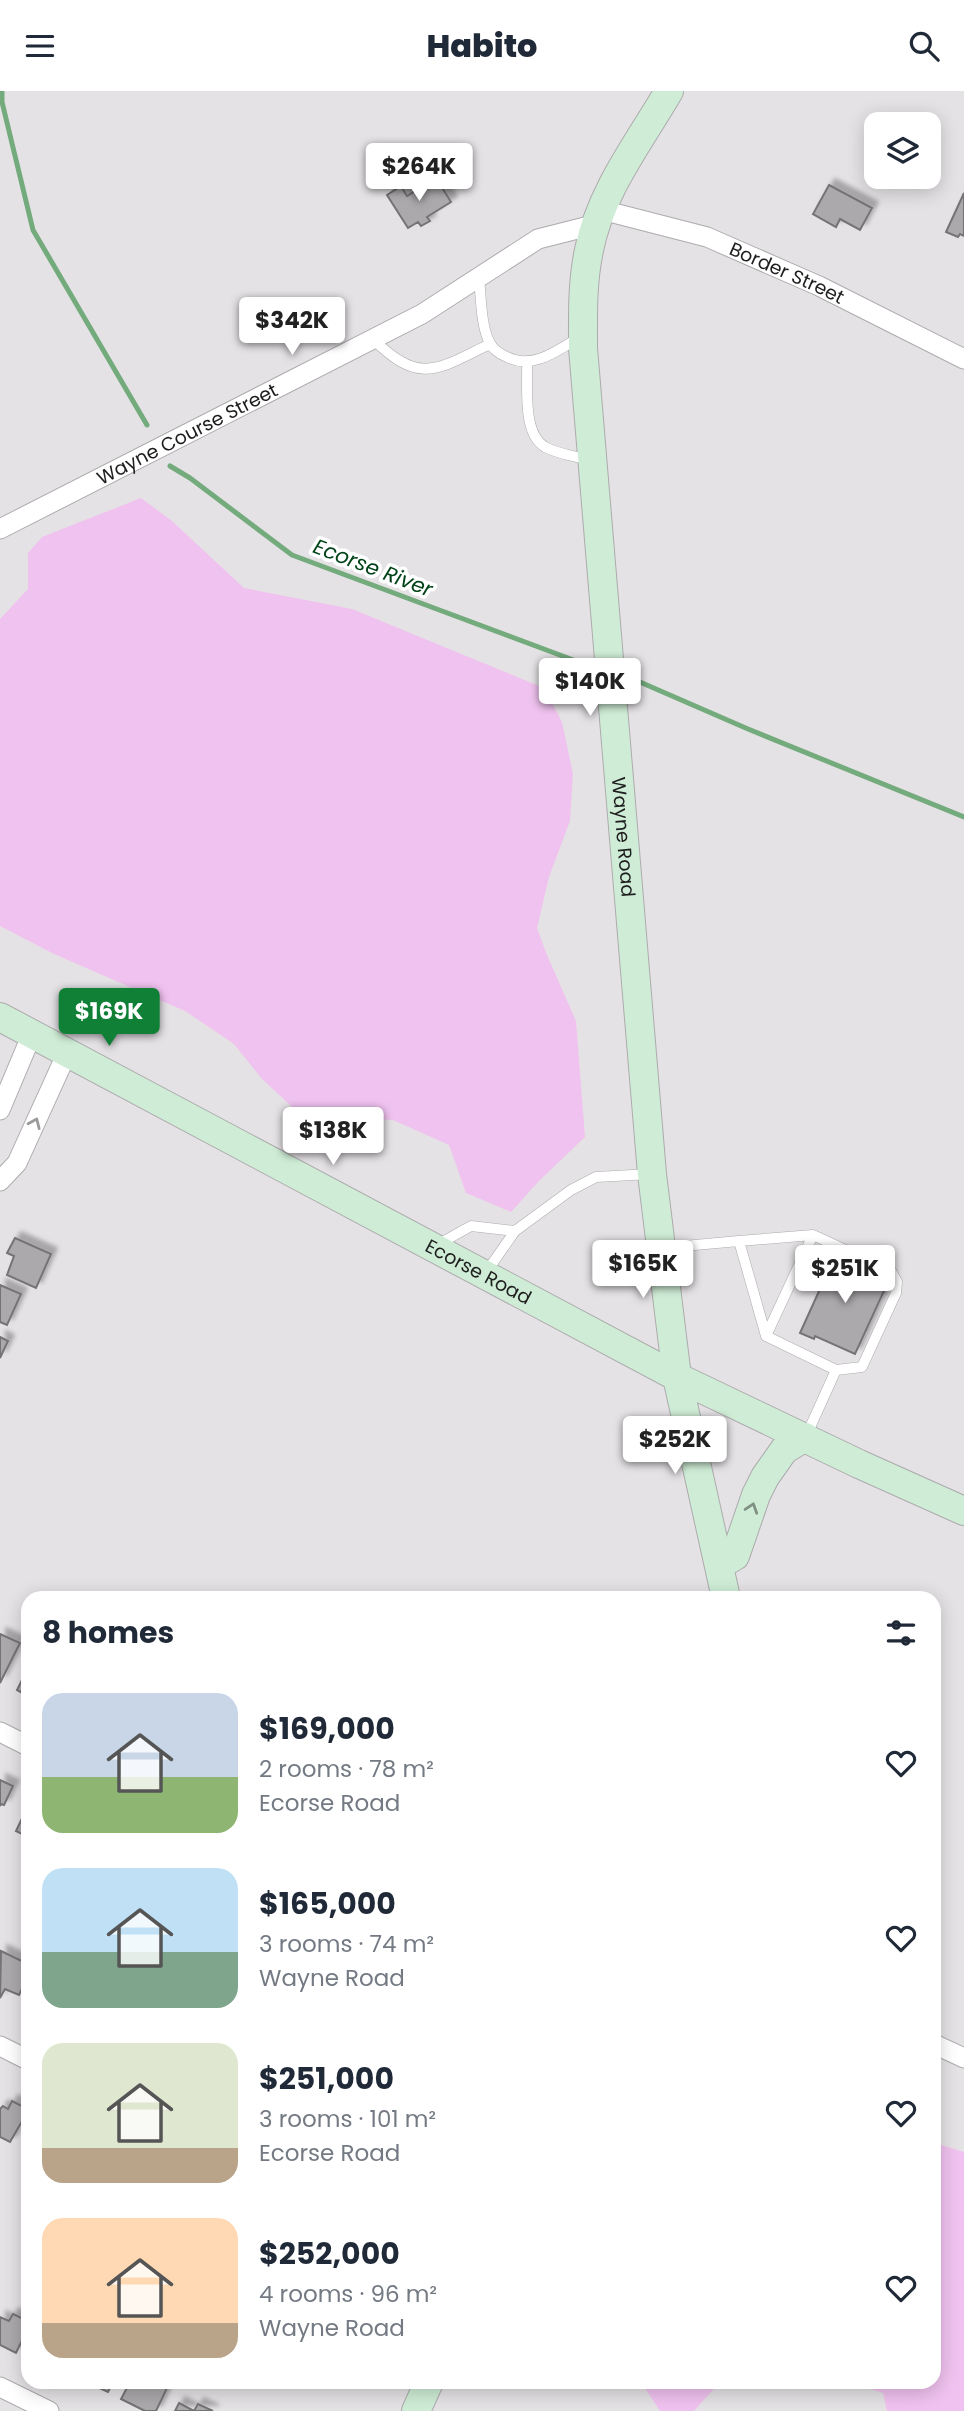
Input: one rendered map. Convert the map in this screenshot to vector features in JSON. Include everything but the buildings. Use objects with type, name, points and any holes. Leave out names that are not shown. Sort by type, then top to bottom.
[{"type":"main road","name":"Wayne Road","points":[[669,91],[618,176],[599,217],[589,248],[585,275],[583,335],[652,1174],[677,1377],[725,1591]]},
{"type":"main road","name":"Ecorse Road","points":[[0,1017],[677,1377],[964,1511]]},
{"type":"main road","points":[[720,1565],[735,1556],[765,1477],[784,1450],[805,1437]]},
{"type":"main road","points":[[416,2411],[426,2389]]},
{"type":"street","name":"Wayne Course Street","points":[[0,529],[422,314],[538,239],[599,217]]},
{"type":"street","name":"Border Street","points":[[599,217],[707,237],[819,286],[964,359]]},
{"type":"street","points":[[0,1110],[32,1034]]},
{"type":"street","points":[[0,1181],[16,1163],[66,1053]]},
{"type":"street","points":[[0,1732],[21,1742]]},
{"type":"street","points":[[0,2046],[21,2056]]},
{"type":"street","points":[[941,2047],[964,2058]]},
{"type":"street","points":[[0,2387],[49,2411]]},
{"type":"lane","points":[[479,277],[485,332],[490,344],[499,353],[513,360],[527,362],[554,353],[583,335]]},
{"type":"lane","points":[[373,338],[402,363],[419,369],[438,369],[490,344]]},
{"type":"lane","points":[[527,362],[529,421],[535,439],[563,453],[592,461]]},
{"type":"lane","points":[[484,1275],[515,1231],[571,1191],[596,1177],[652,1174]]},
{"type":"lane","points":[[433,1247],[471,1226],[515,1231]]},
{"type":"lane","points":[[662,1248],[739,1241],[813,1235],[891,1271],[897,1282],[896,1293],[862,1367],[836,1370],[766,1336],[739,1241]]},
{"type":"lane","points":[[766,1336],[813,1235]]},
{"type":"lane","points":[[805,1437],[836,1370]]},
{"type":"shaded area","points":[[141,498],[172,521],[244,588],[352,609],[544,688],[562,722],[573,774],[570,821],[549,877],[537,928],[576,1021],[585,1137],[511,1212],[466,1193],[449,1145],[393,1120],[301,1115],[262,1079],[234,1044],[185,1011],[54,954],[0,926],[0,619],[28,589],[28,553],[42,537]]},
{"type":"shaded area","points":[[941,2145],[964,2152],[964,2411],[887,2411],[883,2393],[871,2389],[941,2389]]},
{"type":"shaded area","points":[[646,2389],[714,2389],[694,2411],[660,2411]]},
{"type":"waterway","name":"Ecorse River","points":[[2,91],[2,102],[33,230],[147,425]]},
{"type":"waterway","name":"Ecorse River","points":[[170,466],[292,555],[584,664]]},
{"type":"waterway","name":"Ecorse River","points":[[633,679],[964,817]]}]
